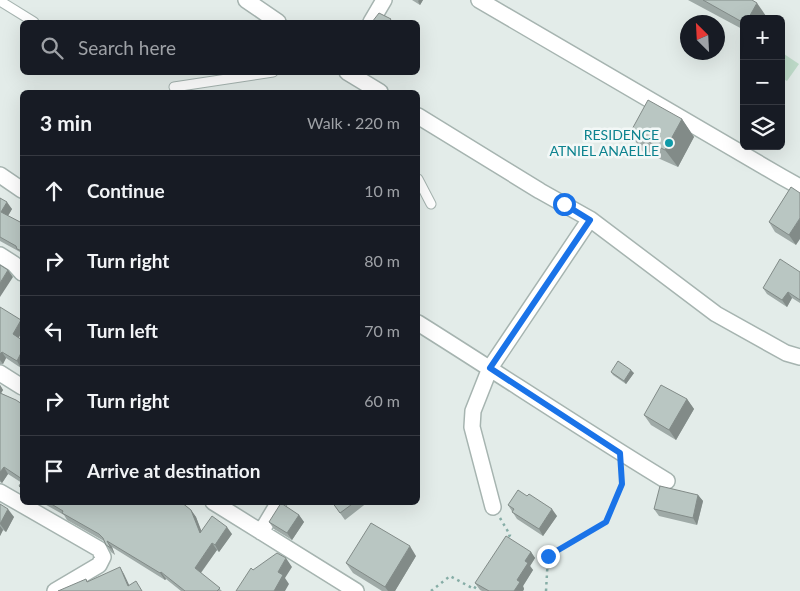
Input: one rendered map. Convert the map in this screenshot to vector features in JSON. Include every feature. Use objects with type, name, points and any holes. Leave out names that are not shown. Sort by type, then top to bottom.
[{"type":"street","points":[[246,0],[276,20]]},
{"type":"street","points":[[372,20],[384,0]]},
{"type":"street","points":[[479,0],[800,186]]},
{"type":"street","points":[[352,75],[371,86]]},
{"type":"street","points":[[420,117],[590,220],[716,314],[786,353],[800,357]]},
{"type":"street","points":[[0,175],[20,189]]},
{"type":"street","points":[[493,507],[472,427],[473,412],[490,368],[590,220]]},
{"type":"street","points":[[0,255],[14,264],[20,271]]},
{"type":"street","points":[[420,324],[620,453],[667,481]]},
{"type":"street","points":[[0,373],[20,386]]},
{"type":"street","points":[[0,492],[20,503]]},
{"type":"street","points":[[23,505],[99,548],[104,557],[99,565],[54,591]]},
{"type":"street","points":[[218,505],[356,591]]},
{"type":"street","points":[[261,532],[277,505]]},
{"type":"lane","points":[[0,1],[31,20]]},
{"type":"lane","points":[[174,87],[253,75]]},
{"type":"lane","points":[[420,183],[431,204]]},
{"type":"path","points":[[546,591],[548,556],[606,522],[622,484],[620,453]]},
{"type":"path","points":[[493,507],[510,535],[505,542]]},
{"type":"path","points":[[431,591],[450,576],[478,591]]},
{"type":"path","points":[[474,589],[479,581]]},
{"type":"green space","points":[[785,55],[799,64],[787,81],[785,80]]},
{"type":"building","points":[[703,0],[752,0],[757,3],[750,15],[740,15],[740,21]]},
{"type":"building","points":[[379,13],[391,19],[390,20],[374,20]]},
{"type":"building","points":[[648,100],[682,119],[665,150],[630,133]]},
{"type":"building","points":[[791,187],[800,193],[800,218],[789,235],[769,222]]},
{"type":"building","points":[[0,198],[7,202],[1,212],[20,222],[20,250],[0,237]]},
{"type":"building","points":[[780,259],[800,272],[800,300],[788,292],[782,300],[763,288]]},
{"type":"building","points":[[0,265],[8,270],[0,283]]},
{"type":"building","points":[[0,307],[20,319],[13,334],[20,339],[20,355],[17,361],[2,352],[0,354]]},
{"type":"building","points":[[618,361],[631,370],[624,381],[611,372]]},
{"type":"building","points":[[661,385],[687,399],[669,430],[644,415]]},
{"type":"building","points":[[0,393],[20,403],[20,478],[4,467],[0,472]]},
{"type":"building","points":[[660,486],[698,495],[693,518],[654,509]]},
{"type":"building","points":[[518,490],[527,496],[529,494],[552,509],[539,529],[512,512],[514,509],[508,505]]},
{"type":"building","points":[[0,504],[8,509],[0,524]]},
{"type":"building","points":[[53,505],[185,505],[191,510],[200,533],[212,516],[227,527],[215,545],[212,543],[195,568],[220,588],[217,591],[185,591],[161,572],[107,541],[111,548],[106,545],[99,534],[62,513],[63,511]]},
{"type":"building","points":[[280,505],[284,505],[299,515],[287,533],[269,522]]},
{"type":"building","points":[[334,505],[351,505],[340,513]]},
{"type":"building","points":[[371,523],[410,546],[385,587],[346,563]]},
{"type":"building","points":[[506,536],[531,552],[525,561],[528,563],[517,580],[520,582],[514,591],[489,591],[475,583]]},
{"type":"building","points":[[277,553],[286,558],[278,572],[283,575],[274,591],[236,591],[251,568],[253,570]]},
{"type":"building","points":[[120,567],[128,586],[136,581],[142,591],[58,591],[86,579],[87,582]]},
{"type":"place","name":"RESIDENCE ATNIEL ANAELLE","points":[[669,143]]},
{"type":"route","points":[[548,556],[606,522],[622,484],[620,453],[490,368],[590,220],[564,204]]}]
